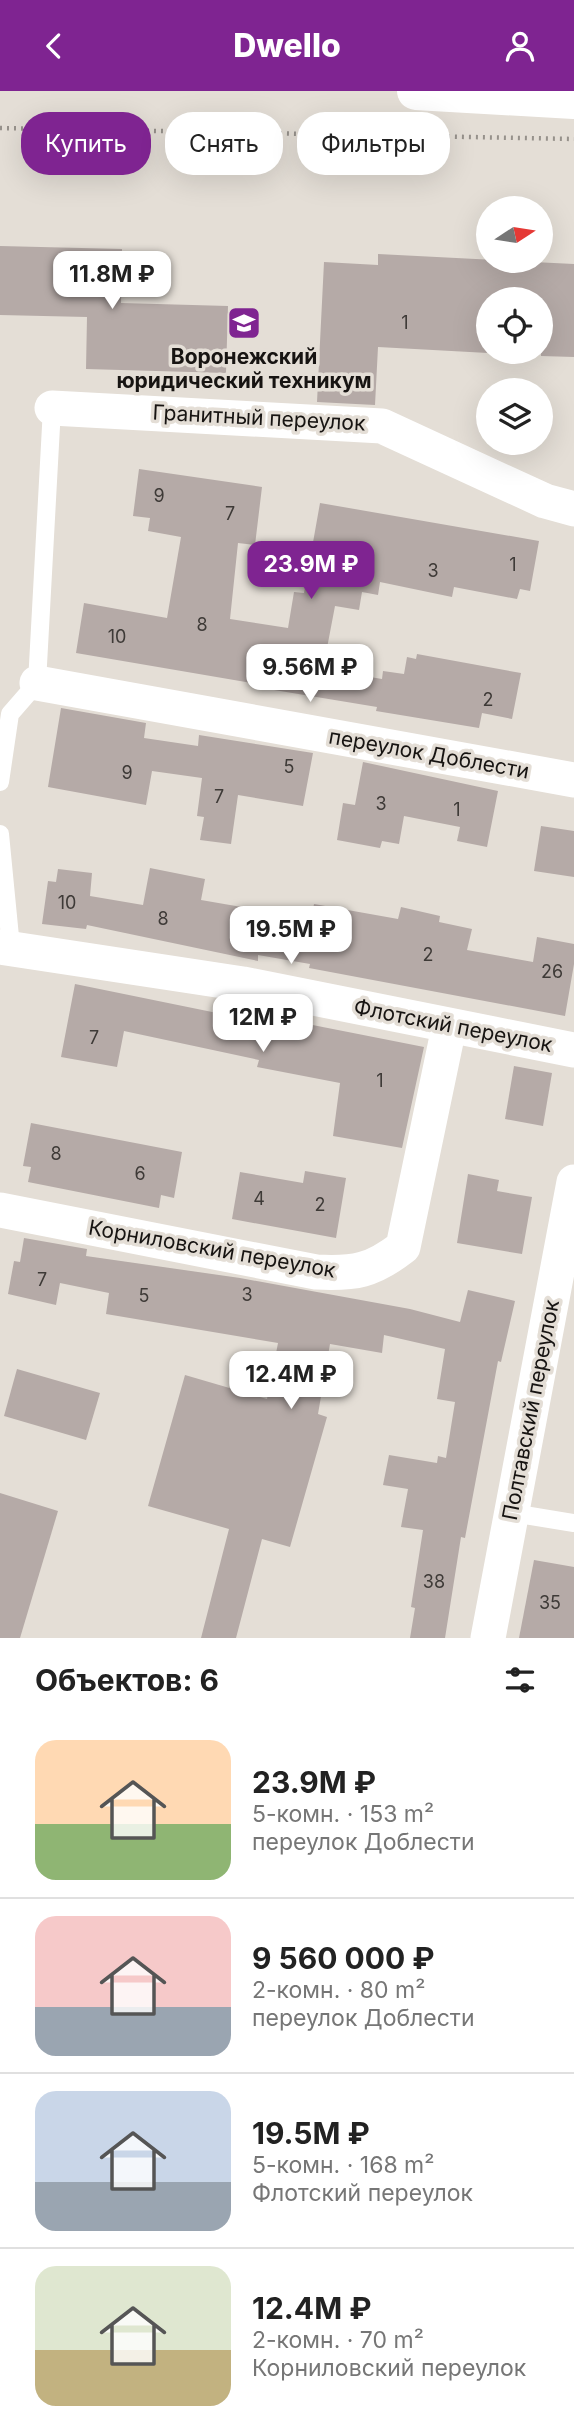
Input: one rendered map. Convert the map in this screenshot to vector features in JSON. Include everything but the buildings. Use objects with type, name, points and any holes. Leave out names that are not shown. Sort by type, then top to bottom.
[{"type":"main road","points":[[416,91],[574,100]]},
{"type":"street","name":"Гранитный переулок","points":[[52,408],[382,426],[545,501],[574,509]]},
{"type":"street","name":"переулок Доблести","points":[[37,683],[574,780]]},
{"type":"street","name":"Флотский переулок","points":[[6,947],[243,985],[574,1050]]},
{"type":"street","name":"Корниловский переулок","points":[[0,1210],[316,1272],[349,1273],[379,1265],[403,1247],[449,1027]]},
{"type":"street","name":"Полтавский переулок","points":[[488,1638],[574,1182]]},
{"type":"lane","points":[[0,782],[10,714],[37,683],[52,408]]},
{"type":"lane","points":[[0,834],[6,947]]},
{"type":"lane","points":[[512,1513],[574,1523]]},
{"type":"path","points":[[0,128],[574,139]]},
{"type":"place","name":"Воронежский юридический техникум","points":[[244,323]]}]
